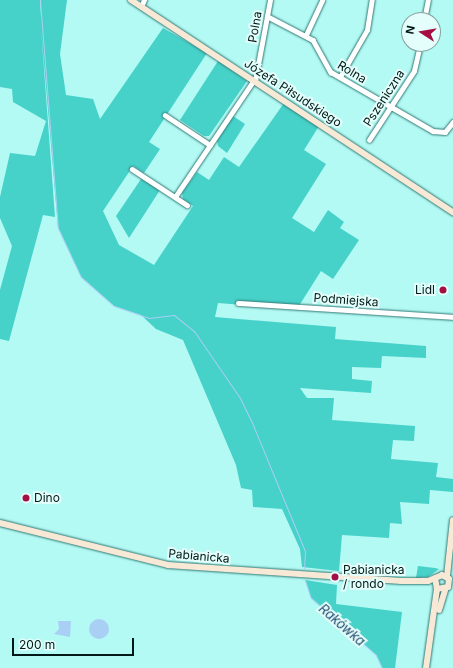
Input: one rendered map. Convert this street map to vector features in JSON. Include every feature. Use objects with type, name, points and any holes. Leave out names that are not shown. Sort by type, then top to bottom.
[{"type":"main road","name":"Józefa Piłsudskiego","points":[[131,0],[444,204],[453,212]]},
{"type":"main road","name":"Józefa Piłsudskiego","points":[[444,204],[453,208]]},
{"type":"main road","points":[[426,668],[445,590],[450,583],[447,576],[447,555],[453,520]]},
{"type":"main road","name":"Pabianicka","points":[[0,523],[168,565],[401,581],[445,590]]},
{"type":"main road","points":[[429,653],[437,577],[447,555]]},
{"type":"main road","name":"Pabianicka","points":[[401,581],[447,576]]},
{"type":"street","points":[[141,7],[144,0]]},
{"type":"street","name":"Polna","points":[[255,81],[270,0]]},
{"type":"street","points":[[306,35],[322,0]]},
{"type":"street","points":[[340,77],[367,30],[372,0]]},
{"type":"street","points":[[426,12],[428,0]]},
{"type":"street","name":"Rolna","points":[[268,16],[306,35],[319,46],[326,67],[340,77],[441,134],[453,122]]},
{"type":"street","name":"Pszeniczna","points":[[369,140],[414,71],[418,52]]},
{"type":"street","points":[[175,197],[255,81]]},
{"type":"street","points":[[165,115],[210,145]]},
{"type":"street","points":[[132,169],[187,205]]},
{"type":"street","name":"Podmiejska","points":[[238,303],[453,317]]},
{"type":"shaded area","points":[[0,0],[40,0],[41,16],[41,0],[67,0],[60,54],[66,95],[93,99],[100,119],[163,28],[207,53],[149,142],[160,149],[144,173],[133,166],[103,211],[119,245],[154,265],[193,206],[183,199],[182,193],[197,172],[209,180],[224,157],[239,167],[284,103],[319,126],[304,150],[326,164],[292,218],[314,232],[328,210],[344,222],[340,228],[359,240],[333,279],[321,271],[297,309],[218,303],[215,317],[336,327],[335,339],[426,346],[426,358],[382,356],[381,368],[352,367],[352,379],[372,381],[371,393],[300,388],[307,398],[334,398],[332,420],[415,426],[414,441],[393,440],[391,459],[438,463],[436,477],[453,479],[453,492],[430,490],[429,504],[400,502],[402,524],[390,523],[389,538],[342,535],[339,571],[302,567],[300,549],[282,509],[253,507],[252,490],[241,488],[236,465],[183,340],[156,329],[141,315],[114,306],[81,277],[58,228],[41,28],[55,217],[43,215],[9,341],[0,339],[0,290],[12,246],[0,218],[0,197],[10,153],[35,156],[46,121],[13,102],[12,89],[0,87]]},
{"type":"shaded area","points":[[218,61],[247,81],[209,136],[204,136],[180,120]]},
{"type":"shaded area","points":[[233,116],[245,124],[227,153],[218,146],[217,141]]},
{"type":"shaded area","points":[[141,179],[160,190],[129,238],[116,216]]},
{"type":"shaded area","points":[[418,566],[439,569],[428,577],[416,578]]},
{"type":"shaded area","points":[[305,580],[337,585],[336,604],[402,612],[395,668],[382,668],[376,655],[311,598]]},
{"type":"shaded area","points":[[99,619],[106,622],[109,629],[106,636],[99,639],[92,636],[89,629],[92,622]]},
{"type":"shaded area","points":[[58,621],[71,621],[70,637],[54,634],[59,629]]},
{"type":"waterway","points":[[40,0],[58,228],[81,277],[114,306],[149,318],[174,315],[194,331],[240,398],[253,425],[305,551],[304,568]]},
{"type":"waterway","name":"Rakówka","points":[[305,580],[311,598],[376,655],[382,668]]},
{"type":"place","name":"Lidl","points":[[443,290]]},
{"type":"place","name":"Dino","points":[[26,498]]},
{"type":"place","name":"Pabianicka / rondo","points":[[335,577]]}]
